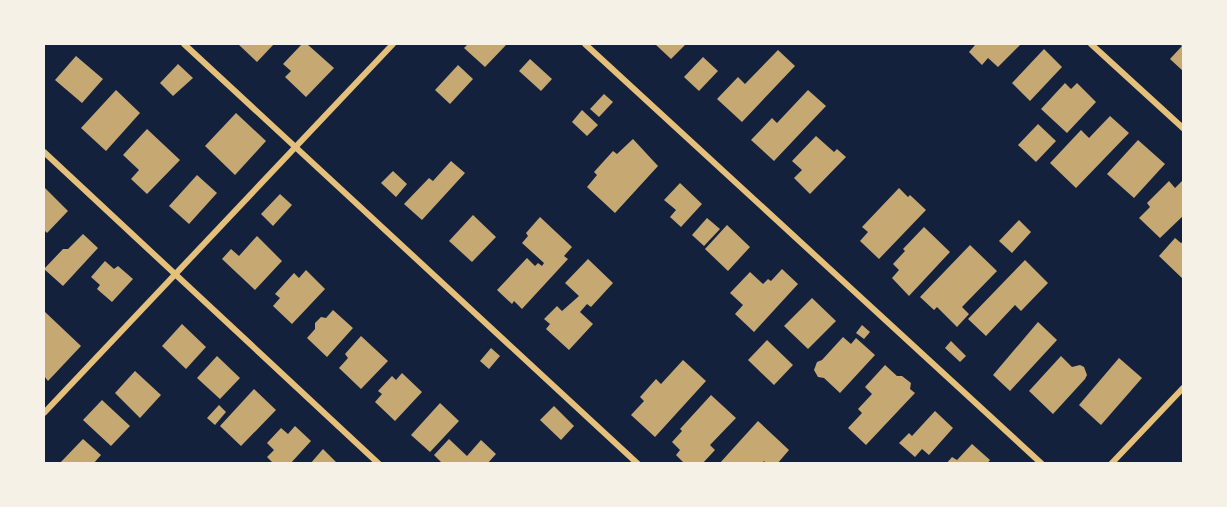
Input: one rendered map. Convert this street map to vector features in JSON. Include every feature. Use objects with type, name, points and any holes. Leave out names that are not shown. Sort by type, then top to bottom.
[{"type":"street","points":[[184,44],[638,464]]},
{"type":"street","points":[[44,413],[393,44]]},
{"type":"street","points":[[585,44],[1042,464]]},
{"type":"street","points":[[1090,44],[1184,129]]},
{"type":"street","points":[[44,152],[379,464]]},
{"type":"street","points":[[1111,464],[1184,387]]},
{"type":"building","points":[[238,44],[274,44],[257,62]]},
{"type":"building","points":[[302,44],[307,44],[334,68],[306,97],[285,77],[291,71],[283,64]]},
{"type":"building","points":[[468,44],[507,44],[485,67],[464,48]]},
{"type":"building","points":[[655,44],[686,44],[671,59]]},
{"type":"building","points":[[974,44],[1021,44],[998,67],[988,58],[982,65],[969,52]]},
{"type":"building","points":[[1179,44],[1184,44],[1184,72],[1170,59],[1182,46]]},
{"type":"building","points":[[1044,49],[1062,67],[1030,101],[1012,83]]},
{"type":"building","points":[[778,50],[795,66],[742,122],[717,99],[738,77],[745,84]]},
{"type":"building","points":[[76,56],[103,79],[82,103],[55,80]]},
{"type":"building","points":[[703,57],[718,71],[699,91],[684,77]]},
{"type":"building","points":[[530,59],[552,79],[541,91],[519,71]]},
{"type":"building","points":[[178,64],[193,78],[173,96],[160,83]]},
{"type":"building","points":[[458,65],[473,79],[450,104],[435,90]]},
{"type":"building","points":[[1065,83],[1071,89],[1077,83],[1096,102],[1067,133],[1041,109]]},
{"type":"building","points":[[116,90],[140,113],[106,151],[81,128]]},
{"type":"building","points":[[808,90],[826,106],[774,161],[751,140],[772,118],[777,123]]},
{"type":"building","points":[[604,94],[613,102],[599,117],[590,109]]},
{"type":"building","points":[[582,110],[598,125],[587,136],[572,122]]},
{"type":"building","points":[[236,113],[266,141],[235,175],[205,146]]},
{"type":"building","points":[[1110,116],[1129,133],[1076,188],[1050,163],[1081,130],[1089,138]]},
{"type":"building","points":[[1038,124],[1056,141],[1036,162],[1018,145]]},
{"type":"building","points":[[147,129],[180,160],[147,194],[131,179],[139,170],[123,155]]},
{"type":"building","points":[[816,136],[834,152],[837,149],[846,157],[810,194],[794,178],[802,170],[792,161]]},
{"type":"building","points":[[633,139],[658,166],[615,213],[587,187],[597,175],[594,172],[613,151],[617,154]]},
{"type":"building","points":[[1138,140],[1165,164],[1134,198],[1107,174]]},
{"type":"building","points":[[451,161],[465,173],[422,220],[404,204],[429,178],[433,181]]},
{"type":"building","points":[[393,171],[407,184],[396,197],[381,183]]},
{"type":"building","points":[[197,175],[217,193],[189,224],[169,206]]},
{"type":"building","points":[[1184,179],[1184,215],[1160,238],[1139,218],[1150,207],[1147,203],[1169,181],[1175,188]]},
{"type":"building","points":[[680,183],[702,204],[681,227],[670,217],[676,210],[664,200]]},
{"type":"building","points":[[45,188],[68,211],[47,233],[44,230]]},
{"type":"building","points":[[899,188],[926,210],[879,259],[860,241],[868,232],[862,227]]},
{"type":"building","points":[[280,194],[292,205],[273,226],[261,214]]},
{"type":"building","points":[[473,215],[496,237],[472,262],[449,241]]},
{"type":"building","points":[[540,217],[572,247],[564,256],[568,259],[522,309],[514,301],[512,304],[497,290],[527,258],[535,266],[538,263],[542,266],[544,263],[522,243],[528,236],[526,233]]},
{"type":"building","points":[[707,218],[720,229],[704,246],[692,235]]},
{"type":"building","points":[[1019,220],[1031,232],[1012,253],[999,241]]},
{"type":"building","points":[[727,225],[750,247],[728,271],[705,249]]},
{"type":"building","points":[[924,227],[950,252],[909,296],[892,278],[899,270],[893,264],[905,251],[903,249]]},
{"type":"building","points":[[83,234],[98,248],[63,286],[44,269],[63,249],[68,249]]},
{"type":"building","points":[[257,236],[282,261],[255,290],[222,259],[231,249],[239,256]]},
{"type":"building","points":[[1175,238],[1181,243],[1184,241],[1184,280],[1159,256]]},
{"type":"building","points":[[970,245],[997,271],[962,307],[969,314],[957,327],[937,307],[934,310],[920,297]]},
{"type":"building","points":[[588,259],[613,283],[591,307],[587,304],[580,312],[593,324],[569,350],[546,329],[550,324],[544,319],[557,306],[562,311],[579,296],[565,283]]},
{"type":"building","points":[[1025,260],[1048,283],[1021,311],[1015,305],[986,336],[968,319]]},
{"type":"building","points":[[105,261],[114,269],[118,266],[133,279],[112,302],[97,289],[100,285],[91,277]]},
{"type":"building","points":[[782,269],[798,284],[754,332],[735,314],[743,305],[730,293],[750,272],[763,284],[768,279],[771,281]]},
{"type":"building","points":[[306,270],[325,289],[292,324],[273,306],[280,298],[275,294],[294,273],[299,278]]},
{"type":"building","points":[[812,298],[836,321],[808,349],[784,326]]},
{"type":"building","points":[[333,310],[353,328],[327,357],[307,338],[315,329],[315,323],[321,317],[326,318]]},
{"type":"building","points":[[44,311],[81,346],[48,381],[44,376]]},
{"type":"building","points":[[1038,322],[1057,340],[1010,391],[993,375]]},
{"type":"building","points":[[182,324],[206,347],[186,369],[162,346]]},
{"type":"building","points":[[862,325],[870,332],[864,339],[856,333]]},
{"type":"building","points":[[361,336],[388,361],[361,389],[339,368],[348,358],[345,354]]},
{"type":"building","points":[[843,337],[851,344],[856,338],[875,355],[840,393],[824,378],[818,377],[814,370],[817,362],[822,360]]},
{"type":"building","points":[[767,340],[793,365],[774,385],[748,360]]},
{"type":"building","points":[[951,341],[966,356],[960,362],[945,348]]},
{"type":"building","points":[[491,348],[500,356],[489,369],[480,361]]},
{"type":"building","points":[[217,356],[240,378],[220,399],[197,378]]},
{"type":"building","points":[[1061,356],[1072,367],[1080,365],[1084,367],[1087,375],[1053,414],[1029,391]]},
{"type":"building","points":[[1119,358],[1142,378],[1101,425],[1079,405]]},
{"type":"building","points":[[683,360],[706,381],[655,437],[631,415],[644,401],[640,397],[656,379],[661,384]]},
{"type":"building","points":[[885,365],[897,376],[902,376],[911,383],[910,389],[915,393],[866,445],[848,428],[862,413],[858,409],[872,394],[865,387]]},
{"type":"building","points":[[135,371],[161,395],[140,418],[115,393]]},
{"type":"building","points":[[402,373],[422,392],[395,421],[375,402],[382,394],[378,391],[392,376],[396,380]]},
{"type":"building","points":[[254,389],[276,410],[241,446],[220,426]]},
{"type":"building","points":[[711,395],[736,418],[710,445],[715,450],[702,464],[685,464],[676,455],[680,450],[672,442],[682,431],[680,429]]},
{"type":"building","points":[[102,400],[130,426],[111,446],[83,420]]},
{"type":"building","points":[[440,403],[459,421],[430,452],[411,435]]},
{"type":"building","points":[[219,405],[226,412],[215,425],[207,418]]},
{"type":"building","points":[[554,406],[574,426],[561,440],[540,420]]},
{"type":"building","points":[[935,411],[953,428],[929,455],[922,449],[915,457],[899,443],[909,433],[912,436]]},
{"type":"building","points":[[758,421],[789,450],[777,464],[767,464],[764,461],[762,464],[719,464]]},
{"type":"building","points":[[295,426],[311,441],[290,464],[274,464],[267,457],[274,450],[267,443],[281,428],[288,434]]},
{"type":"building","points":[[83,439],[101,455],[93,464],[59,464]]},
{"type":"building","points":[[449,439],[467,456],[481,440],[496,454],[487,464],[443,464],[434,455]]},
{"type":"building","points":[[972,444],[990,460],[987,464],[946,464],[952,457],[957,460]]},
{"type":"building","points":[[323,449],[338,464],[310,464]]}]
